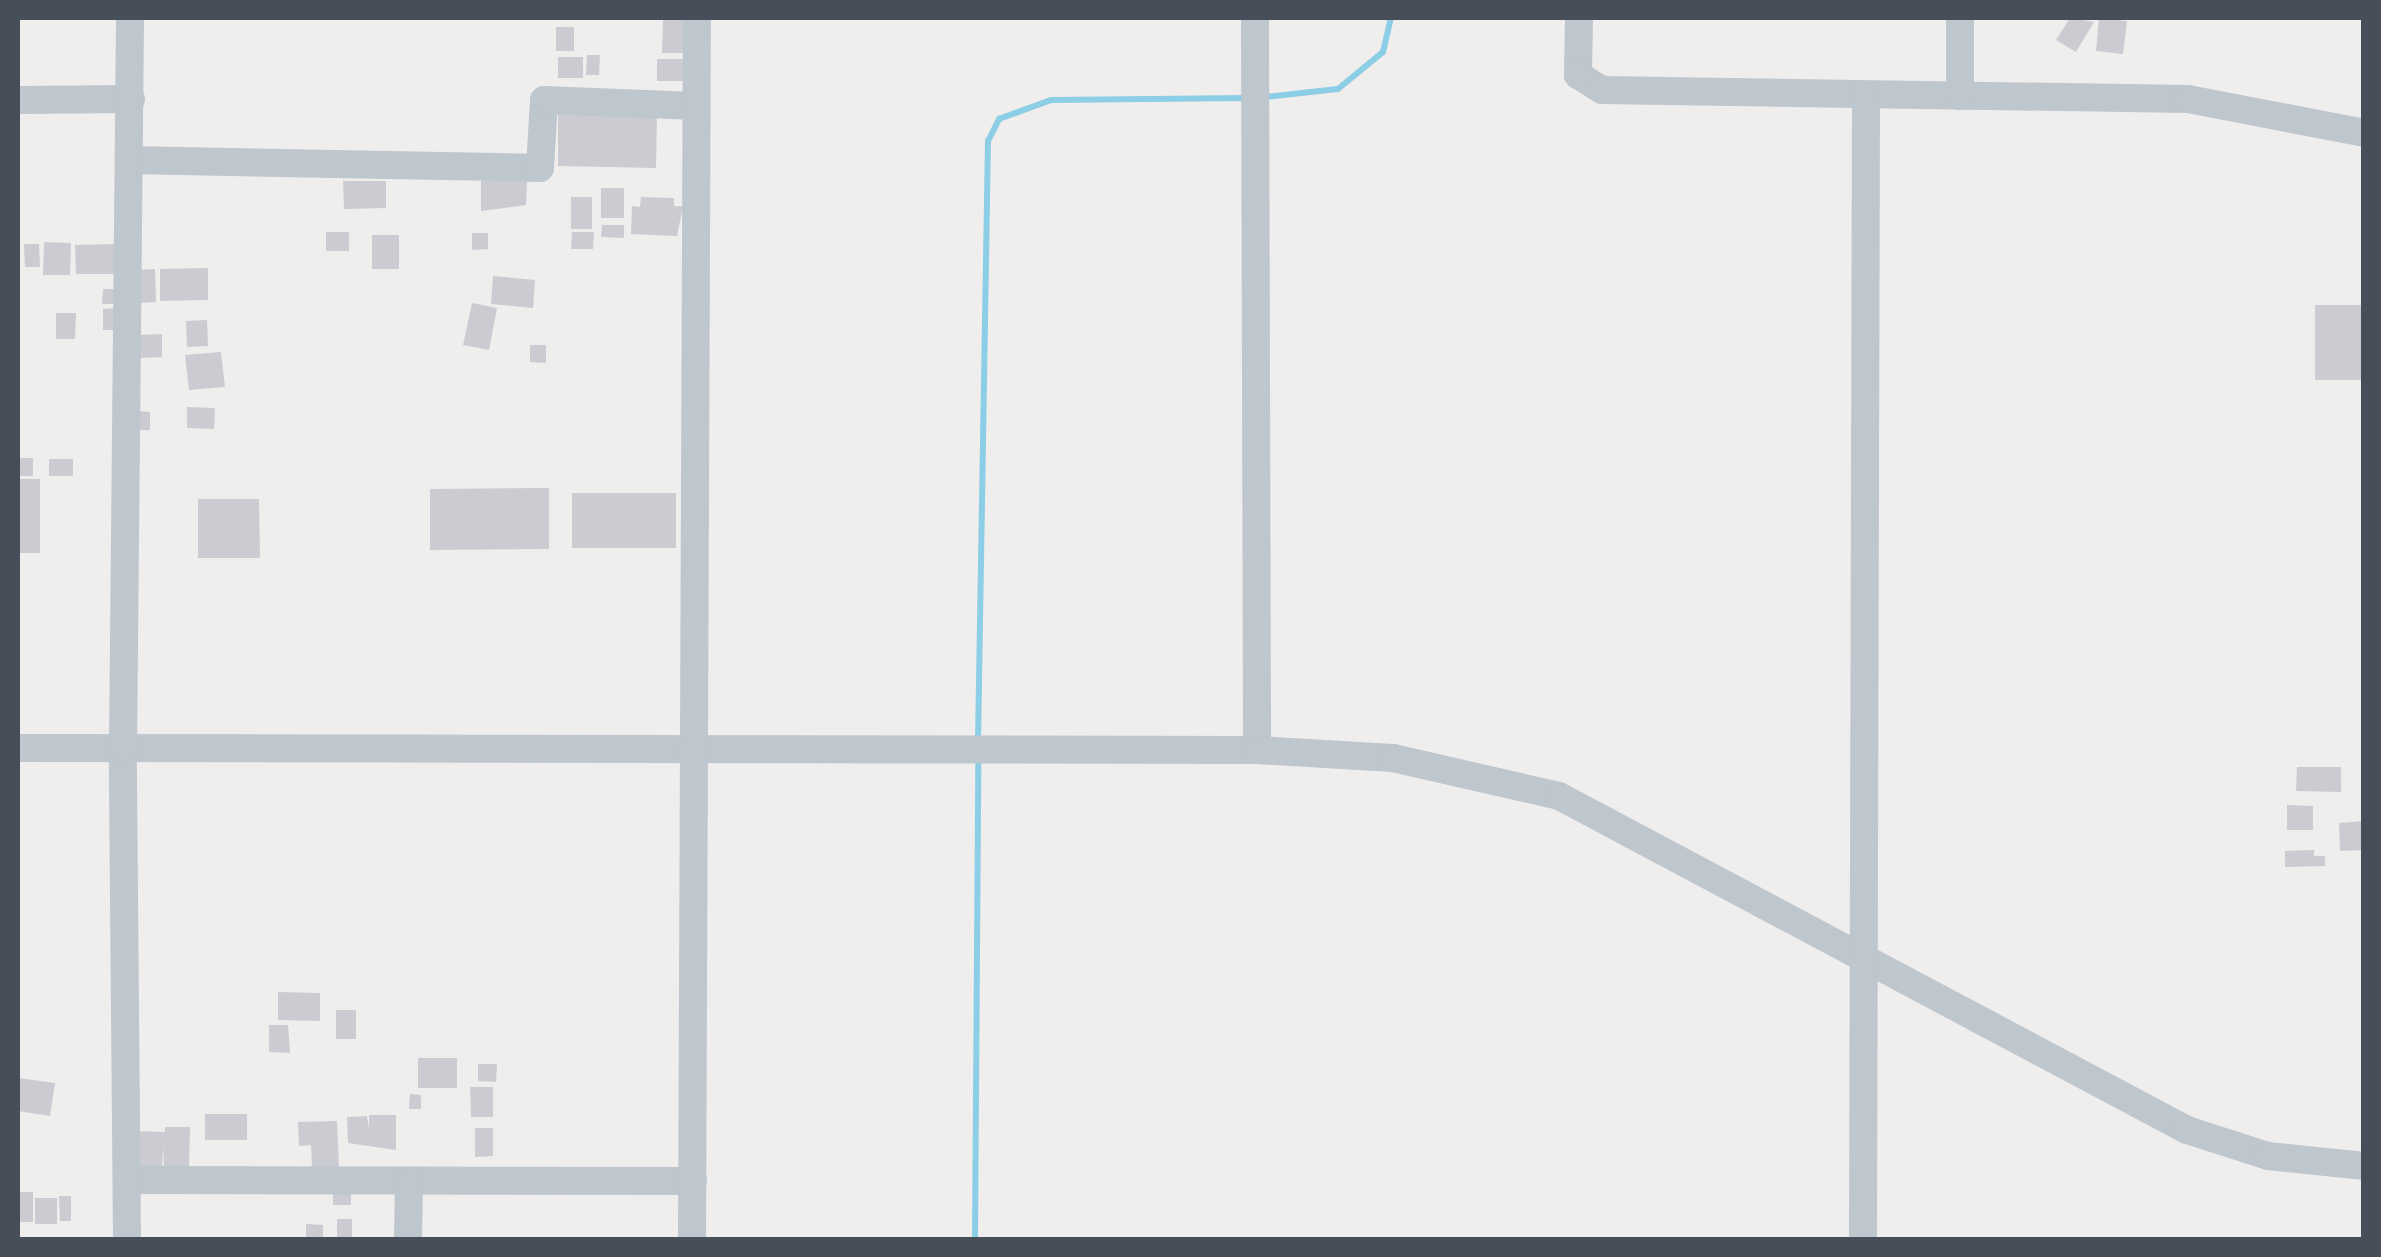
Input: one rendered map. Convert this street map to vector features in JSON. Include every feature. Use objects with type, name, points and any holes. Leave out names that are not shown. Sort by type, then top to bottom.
[{"type":"street","points":[[127,1240],[123,748],[130,18]]},
{"type":"street","points":[[692,1240],[697,18]]},
{"type":"street","points":[[1255,18],[1257,750]]},
{"type":"street","points":[[1579,18],[1578,75],[1602,90],[2188,99],[2364,133]]},
{"type":"street","points":[[1960,18],[1960,96]]},
{"type":"street","points":[[1863,1240],[1866,95]]},
{"type":"street","points":[[18,100],[131,99]]},
{"type":"street","points":[[129,160],[540,168],[544,100],[696,106]]},
{"type":"street","points":[[18,748],[1257,750],[1392,758],[1559,796],[1652,840],[1864,960],[2187,1130],[2268,1156],[2364,1166]]},
{"type":"street","points":[[128,1180],[693,1181]]},
{"type":"street","points":[[408,1240],[409,1181]]},
{"type":"building","points":[[663,18],[685,18],[684,53],[662,53]]},
{"type":"building","points":[[2070,18],[2094,22],[2076,52],[2056,40]]},
{"type":"building","points":[[2099,18],[2127,21],[2123,54],[2096,51]]},
{"type":"building","points":[[556,27],[574,27],[574,51],[556,51]]},
{"type":"building","points":[[587,55],[600,55],[599,75],[586,75]]},
{"type":"building","points":[[558,57],[583,57],[583,78],[558,78]]},
{"type":"building","points":[[657,59],[684,59],[684,81],[657,81]]},
{"type":"building","points":[[558,111],[657,112],[656,168],[558,166]]},
{"type":"building","points":[[343,181],[386,181],[386,208],[344,209]]},
{"type":"building","points":[[481,181],[527,181],[526,205],[481,211]]},
{"type":"building","points":[[601,188],[624,188],[624,218],[601,218]]},
{"type":"building","points":[[571,197],[592,197],[592,229],[571,229]]},
{"type":"building","points":[[641,197],[674,198],[674,206],[683,206],[677,236],[631,234],[632,206],[640,207]]},
{"type":"building","points":[[602,225],[624,225],[624,238],[601,237]]},
{"type":"building","points":[[326,232],[349,232],[349,251],[326,251]]},
{"type":"building","points":[[572,232],[594,232],[593,249],[571,249]]},
{"type":"building","points":[[472,233],[488,233],[488,249],[472,250]]},
{"type":"building","points":[[372,235],[399,235],[399,269],[372,269]]},
{"type":"building","points":[[44,242],[71,243],[70,275],[43,275]]},
{"type":"building","points":[[24,244],[39,244],[40,267],[25,267]]},
{"type":"building","points":[[116,244],[116,274],[76,274],[75,245]]},
{"type":"building","points":[[208,268],[208,300],[160,301],[160,269]]},
{"type":"building","points":[[155,269],[156,302],[139,303],[138,270]]},
{"type":"building","points":[[493,276],[535,280],[533,308],[491,304]]},
{"type":"building","points":[[103,289],[118,289],[117,304],[102,304]]},
{"type":"building","points":[[472,303],[497,308],[489,350],[463,345]]},
{"type":"building","points":[[2315,305],[2364,305],[2364,380],[2315,380]]},
{"type":"building","points":[[118,308],[118,330],[103,330],[103,309]]},
{"type":"building","points":[[56,313],[76,313],[75,339],[56,339]]},
{"type":"building","points":[[207,320],[208,346],[187,347],[186,321]]},
{"type":"building","points":[[162,334],[162,357],[137,358],[137,335]]},
{"type":"building","points":[[530,345],[546,345],[546,363],[530,362]]},
{"type":"building","points":[[221,352],[225,387],[189,390],[185,355]]},
{"type":"building","points":[[187,407],[215,408],[214,429],[187,428]]},
{"type":"building","points":[[139,411],[150,412],[150,430],[139,430]]},
{"type":"building","points":[[18,458],[33,458],[33,476],[18,476]]},
{"type":"building","points":[[49,459],[73,459],[73,476],[49,476]]},
{"type":"building","points":[[18,479],[40,479],[40,553],[18,553]]},
{"type":"building","points":[[549,488],[549,549],[430,550],[430,489]]},
{"type":"building","points":[[572,493],[676,493],[676,548],[572,548]]},
{"type":"building","points":[[198,499],[259,499],[260,558],[198,558]]},
{"type":"building","points":[[2297,767],[2341,767],[2341,792],[2296,791]]},
{"type":"building","points":[[2287,805],[2313,806],[2313,830],[2287,830]]},
{"type":"building","points":[[2364,821],[2364,850],[2340,851],[2339,823]]},
{"type":"building","points":[[2314,850],[2314,856],[2325,856],[2325,866],[2285,867],[2285,851]]},
{"type":"building","points":[[278,992],[320,993],[320,1021],[278,1020]]},
{"type":"building","points":[[336,1010],[356,1010],[356,1039],[336,1039]]},
{"type":"building","points":[[269,1025],[288,1025],[290,1053],[269,1052]]},
{"type":"building","points":[[418,1058],[457,1058],[457,1088],[418,1088]]},
{"type":"building","points":[[478,1064],[497,1064],[496,1082],[478,1081]]},
{"type":"building","points":[[18,1078],[55,1083],[50,1116],[18,1111]]},
{"type":"building","points":[[470,1087],[493,1087],[493,1117],[471,1117]]},
{"type":"building","points":[[410,1094],[421,1095],[421,1109],[409,1109]]},
{"type":"building","points":[[205,1114],[247,1114],[247,1140],[205,1140]]},
{"type":"building","points":[[369,1115],[396,1115],[396,1150],[348,1143],[347,1117],[367,1116],[369,1129]]},
{"type":"building","points":[[337,1121],[339,1167],[312,1168],[311,1145],[299,1146],[298,1122]]},
{"type":"building","points":[[165,1127],[190,1127],[189,1170],[164,1170],[163,1145],[162,1172],[131,1171],[131,1131],[165,1132]]},
{"type":"building","points":[[475,1128],[493,1128],[493,1156],[475,1157]]},
{"type":"building","points":[[333,1186],[351,1186],[351,1205],[333,1205]]},
{"type":"building","points":[[18,1192],[33,1192],[33,1222],[18,1222]]},
{"type":"building","points":[[59,1196],[71,1196],[71,1221],[60,1221]]},
{"type":"building","points":[[35,1198],[57,1198],[57,1224],[35,1224]]},
{"type":"building","points":[[337,1219],[352,1219],[352,1239],[337,1239]]},
{"type":"building","points":[[306,1224],[323,1225],[323,1240],[306,1240]]},
{"type":"waterway","points":[[1265,97],[1338,89],[1383,52],[1391,18]]},
{"type":"waterway","points":[[978,743],[988,141],[999,119],[1051,100],[1247,98]]},
{"type":"waterway","points":[[975,1240],[978,755]]}]
